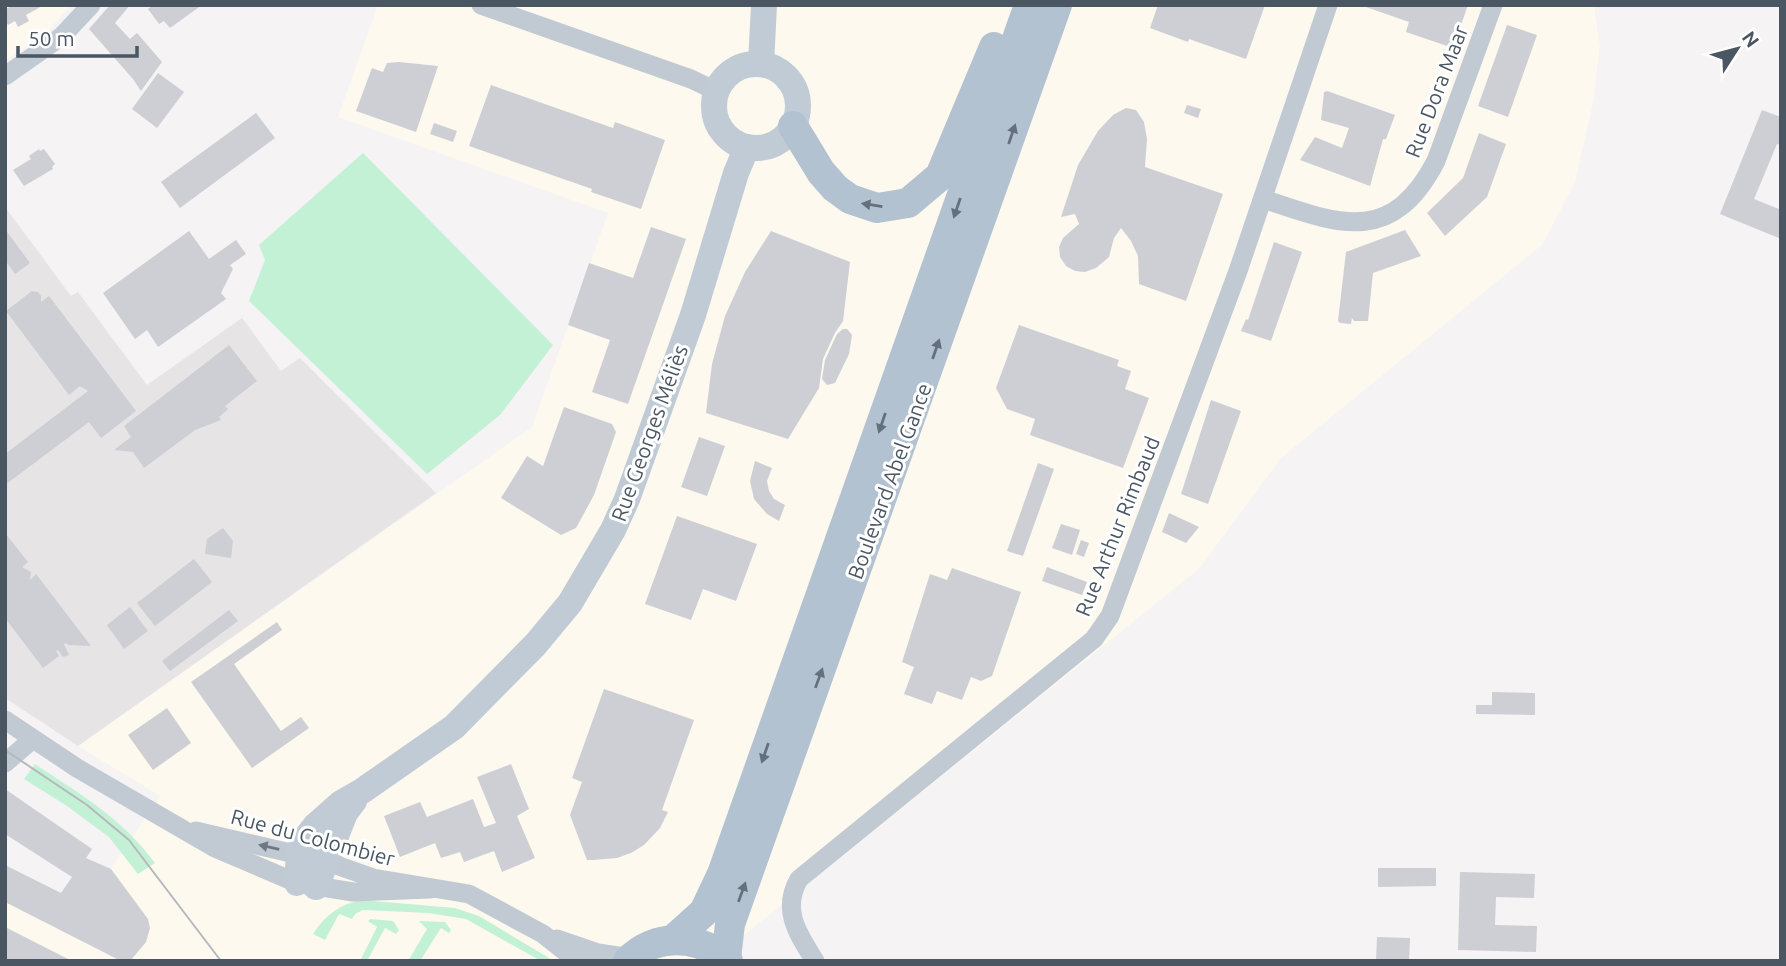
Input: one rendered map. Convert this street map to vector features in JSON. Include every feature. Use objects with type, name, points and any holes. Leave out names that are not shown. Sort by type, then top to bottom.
[{"type":"main road","points":[[793,126],[821,172],[835,188],[850,199],[877,208],[908,202],[940,176],[1012,5]]},
{"type":"main road","name":"Boulevard Abel Gance","points":[[674,939],[704,912],[722,874],[1029,5]]},
{"type":"main road","name":"Boulevard Abel Gance","points":[[727,960],[730,925],[1058,5]]},
{"type":"main road","points":[[629,959],[651,944],[674,939],[702,943],[727,960]]},
{"type":"street","points":[[5,76],[62,36],[91,5]]},
{"type":"street","points":[[481,5],[691,79],[716,91]]},
{"type":"street","points":[[761,64],[764,5]]},
{"type":"street","name":"Rue Arthur Rimbaud","points":[[816,961],[806,952],[793,924],[791,896],[799,878],[1094,639],[1110,615],[1238,271],[1328,5]]},
{"type":"street","name":"Rue Dora Maar","points":[[1263,199],[1321,218],[1346,223],[1387,214],[1405,204],[1415,195],[1436,161],[1493,5]]},
{"type":"street","points":[[747,64],[761,64],[778,70],[791,82],[798,99],[798,113],[788,135],[769,146],[747,148],[730,140],[719,126],[713,109],[716,91],[723,79],[734,69],[747,64]]},
{"type":"street","name":"Rue Georges Méliès","points":[[307,885],[299,854],[303,841],[315,826],[341,803],[454,727],[535,645],[570,603],[594,564],[613,530],[643,459],[699,295],[736,173],[747,148]]},
{"type":"street","name":"Rue du Colombier","points":[[5,720],[78,768],[215,848],[307,885],[353,892],[430,889]]},
{"type":"street","points":[[5,763],[33,739]]},
{"type":"street","name":"Rue Georges Méliès","points":[[307,885],[325,861],[345,813],[362,791]]},
{"type":"street","name":"Rue du Colombier","points":[[184,829],[299,854],[373,878],[469,894],[542,934],[577,961]]},
{"type":"street","name":"Rue du Colombier","points":[[542,934],[598,953],[629,959]]},
{"type":"shaded area","points":[[5,5],[72,5],[46,33],[5,61]]},
{"type":"shaded area","points":[[378,5],[1594,5],[1600,46],[1593,103],[1575,182],[1543,244],[1280,459],[1200,568],[712,961],[5,961],[5,902],[76,937],[110,870],[160,796],[78,746],[532,427],[608,213],[338,117]]},
{"type":"shaded area","points":[[5,207],[71,296],[78,292],[147,385],[242,318],[281,371],[300,358],[436,493],[78,746],[5,698]]},
{"type":"green space","points":[[363,153],[553,345],[500,415],[427,474],[249,301],[265,260],[259,245]]},
{"type":"green space","points":[[35,764],[114,820],[155,863],[138,874],[109,837],[24,779]]},
{"type":"green space","points":[[362,900],[455,908],[479,916],[554,961],[541,961],[466,919],[428,913],[363,910],[352,919],[339,914],[325,940],[313,934],[334,911]]},
{"type":"green space","points":[[368,921],[393,921],[399,930],[396,934],[385,928],[367,961],[361,959],[377,927]]},
{"type":"green space","points":[[419,921],[445,922],[451,930],[449,933],[441,928],[420,961],[408,961],[427,929]]},
{"type":"building","points":[[12,5],[44,5],[26,15],[29,21],[18,27],[15,21],[8,25],[5,20],[5,10]]},
{"type":"building","points":[[110,5],[130,5],[115,23],[130,39],[137,33],[162,62],[141,91],[89,29]]},
{"type":"building","points":[[153,5],[202,5],[170,28],[164,21],[159,24],[148,9]]},
{"type":"building","points":[[1158,5],[1265,5],[1246,59],[1150,28]]},
{"type":"building","points":[[1468,5],[1453,48],[1406,32],[1409,22],[1363,6]]},
{"type":"building","points":[[1507,25],[1537,35],[1508,117],[1478,106]]},
{"type":"building","points":[[387,63],[438,66],[416,132],[356,111],[372,68],[383,72]]},
{"type":"building","points":[[158,73],[184,92],[157,128],[132,109]]},
{"type":"building","points":[[491,85],[613,128],[615,122],[665,140],[641,209],[469,146]]},
{"type":"building","points":[[1324,92],[1395,115],[1386,139],[1383,139],[1370,186],[1300,160],[1315,137],[1342,148],[1349,128],[1321,120]]},
{"type":"building","points":[[1187,105],[1201,109],[1198,118],[1184,113]]},
{"type":"building","points":[[1126,108],[1136,110],[1144,122],[1147,139],[1145,167],[1223,194],[1186,301],[1139,284],[1138,256],[1121,228],[1114,238],[1109,257],[1096,268],[1085,272],[1075,271],[1066,266],[1060,257],[1059,247],[1063,238],[1079,224],[1075,214],[1061,217],[1078,165],[1098,131],[1113,115]]},
{"type":"building","points":[[1762,110],[1781,117],[1781,145],[1777,144],[1754,199],[1781,210],[1781,239],[1720,214]]},
{"type":"building","points":[[256,113],[275,138],[180,208],[161,182]]},
{"type":"building","points":[[434,123],[457,131],[453,142],[430,134]]},
{"type":"building","points":[[1479,133],[1506,144],[1487,197],[1445,236],[1427,213],[1463,178]]},
{"type":"building","points":[[39,149],[44,149],[55,164],[53,169],[24,186],[13,170],[31,159],[29,156]]},
{"type":"building","points":[[651,227],[686,239],[628,404],[592,392],[610,340],[568,325],[589,263],[633,278]]},
{"type":"building","points":[[5,229],[30,263],[15,274],[5,260]]},
{"type":"building","points":[[1405,230],[1421,256],[1373,273],[1368,321],[1354,321],[1352,318],[1351,324],[1340,323],[1338,321],[1346,252]]},
{"type":"building","points":[[189,231],[209,259],[236,240],[246,254],[230,265],[233,269],[221,293],[226,299],[158,347],[147,330],[135,339],[103,293]]},
{"type":"building","points":[[771,231],[850,262],[843,321],[823,359],[819,388],[788,439],[706,413],[712,364],[725,316],[745,272]]},
{"type":"building","points":[[1274,242],[1302,252],[1271,341],[1241,331],[1246,319],[1248,320]]},
{"type":"building","points":[[32,291],[38,292],[41,302],[49,296],[136,411],[101,438],[89,422],[5,485],[5,454],[88,391],[80,386],[69,395],[6,311]]},
{"type":"building","points":[[1019,325],[1119,360],[1117,366],[1131,371],[1125,389],[1149,398],[1123,468],[1030,435],[1035,419],[1007,409],[996,388]]},
{"type":"building","points":[[847,329],[852,335],[849,354],[835,383],[827,385],[822,379],[825,360],[837,334]]},
{"type":"building","points":[[229,345],[257,381],[225,406],[228,409],[219,417],[221,420],[195,430],[144,468],[133,452],[114,450],[131,437],[124,426]]},
{"type":"building","points":[[1211,400],[1241,411],[1208,504],[1181,494]]},
{"type":"building","points":[[564,407],[612,424],[616,432],[594,495],[576,528],[561,535],[501,498],[527,456],[543,466]]},
{"type":"building","points":[[699,437],[725,446],[707,496],[681,487]]},
{"type":"building","points":[[755,461],[772,468],[767,481],[769,491],[774,499],[785,505],[779,521],[767,514],[754,499],[750,481]]},
{"type":"building","points":[[1038,463],[1054,469],[1023,556],[1007,551]]},
{"type":"building","points":[[1169,513],[1199,527],[1186,543],[1162,532]]},
{"type":"building","points":[[677,516],[757,544],[736,601],[703,589],[691,620],[645,604]]},
{"type":"building","points":[[1061,524],[1080,530],[1072,555],[1052,548]]},
{"type":"building","points":[[223,528],[233,541],[231,558],[205,554],[207,539]]},
{"type":"building","points":[[5,533],[28,562],[22,567],[31,572],[30,580],[36,574],[91,646],[66,643],[64,644],[69,655],[63,657],[56,651],[59,656],[43,668],[5,618]]},
{"type":"building","points":[[1081,540],[1089,543],[1084,557],[1076,554]]},
{"type":"building","points":[[194,559],[212,582],[155,626],[137,603]]},
{"type":"building","points":[[1047,567],[1087,582],[1082,595],[1042,581]]},
{"type":"building","points":[[952,568],[1021,592],[992,676],[981,681],[971,677],[962,700],[937,691],[932,704],[904,694],[914,667],[902,662],[930,574],[947,580]]},
{"type":"building","points":[[130,607],[148,631],[124,649],[107,625]]},
{"type":"building","points":[[229,610],[238,621],[170,671],[162,661]]},
{"type":"building","points":[[277,622],[282,630],[234,664],[281,731],[301,717],[309,728],[252,768],[191,682]]},
{"type":"building","points":[[604,689],[694,720],[662,810],[668,812],[660,828],[644,845],[631,853],[617,858],[587,860],[570,815],[582,782],[572,778]]},
{"type":"building","points":[[1492,692],[1535,693],[1535,715],[1476,714],[1476,705],[1492,705]]},
{"type":"building","points":[[167,708],[191,743],[153,770],[128,735]]},
{"type":"building","points":[[511,764],[529,809],[517,816],[535,858],[502,872],[494,851],[464,862],[460,852],[441,858],[435,843],[400,857],[384,816],[420,802],[427,817],[473,799],[484,827],[496,823],[477,777]]},
{"type":"building","points":[[5,789],[92,849],[86,858],[111,869],[148,919],[150,928],[146,942],[131,960],[121,961],[5,902],[5,865],[61,893],[72,877],[5,834]]},
{"type":"building","points":[[1378,868],[1436,868],[1436,886],[1378,887]]},
{"type":"building","points":[[1460,872],[1535,874],[1534,898],[1496,897],[1495,925],[1537,926],[1536,952],[1458,950]]},
{"type":"building","points":[[5,927],[72,961],[5,961]]},
{"type":"building","points":[[1377,937],[1410,938],[1409,961],[1376,961]]},
{"type":"tram line","points":[[5,750],[87,805],[129,840],[221,961]]}]
